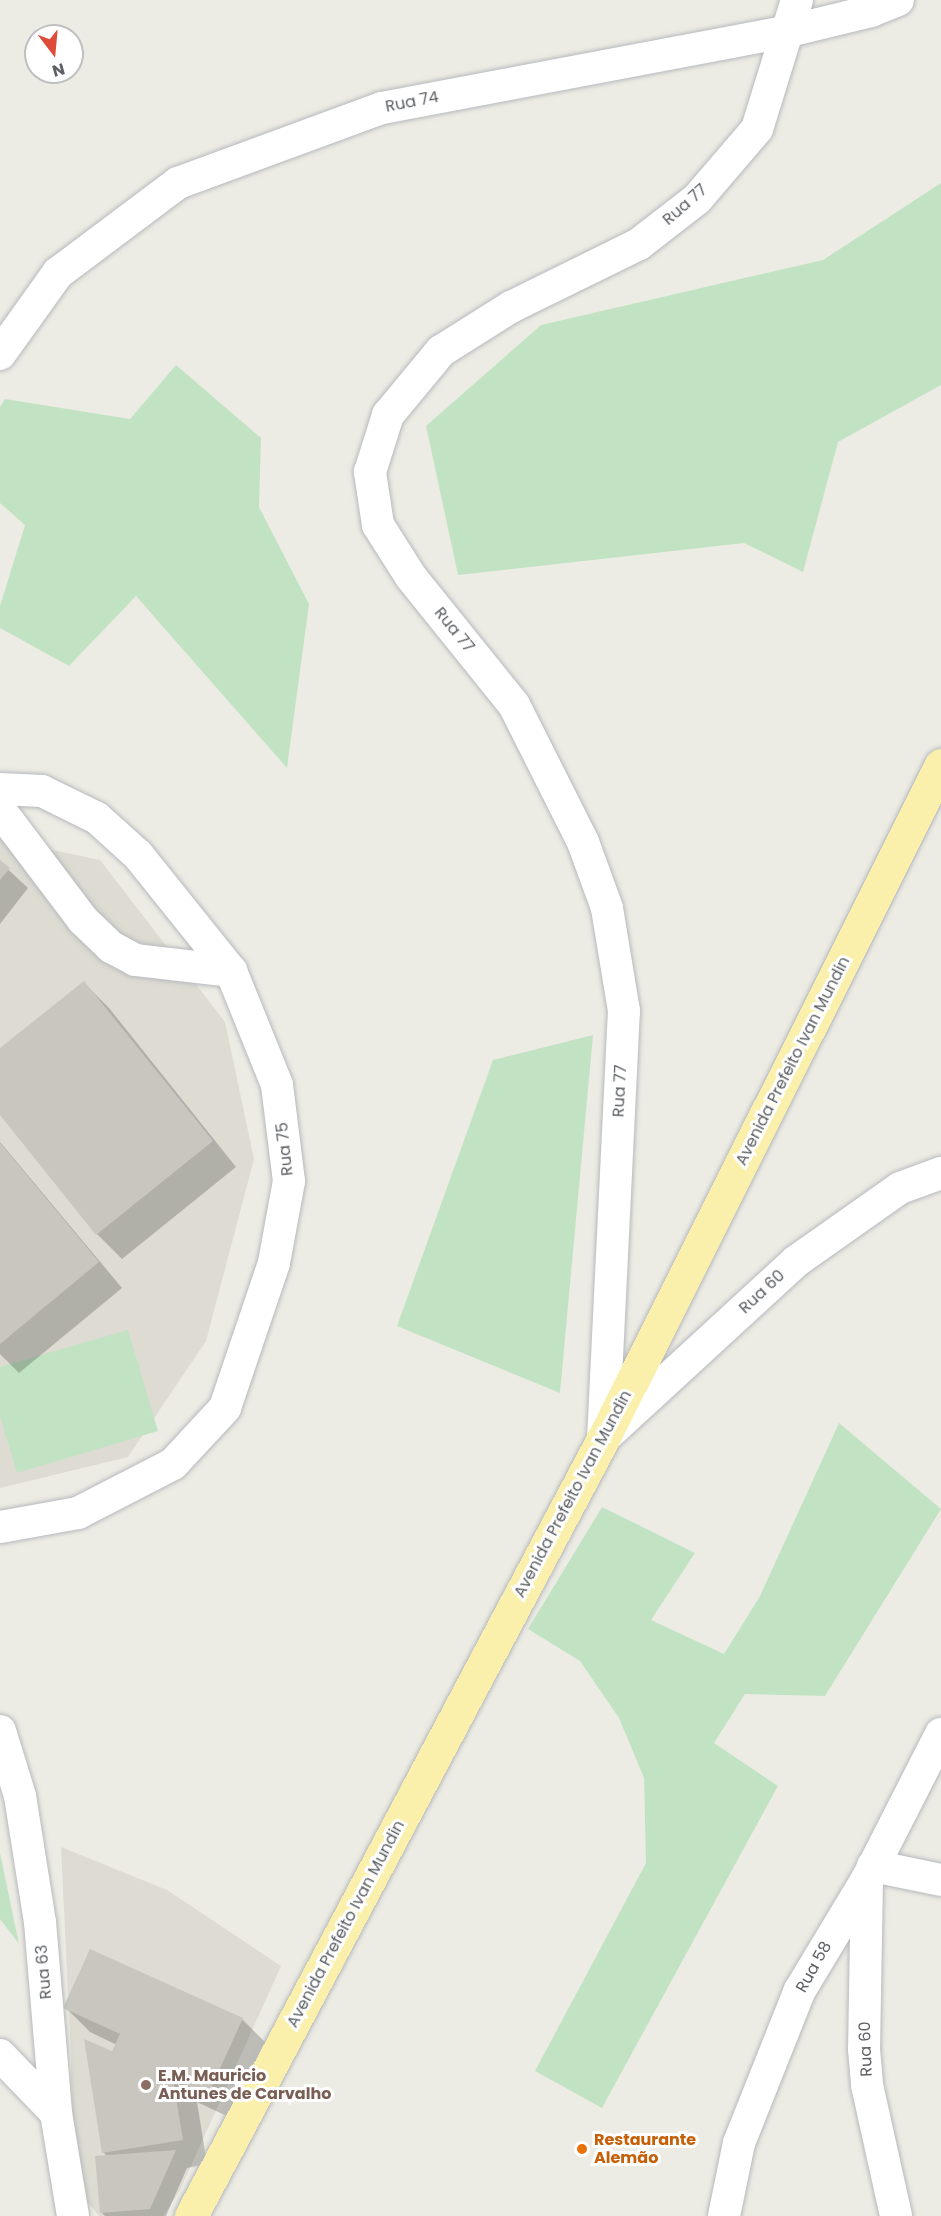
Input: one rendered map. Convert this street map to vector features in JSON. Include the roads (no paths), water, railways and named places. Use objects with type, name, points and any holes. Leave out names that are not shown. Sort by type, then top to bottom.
[{"type":"main road","name":"Avenida Prefeito Ivan Mundin","points":[[191,2216],[603,1439],[941,765]]},
{"type":"street","name":"Rua 77","points":[[603,1439],[624,1011],[607,908],[584,842],[514,705],[411,577],[378,525],[370,472],[388,415],[441,351],[511,307],[639,243],[697,199],[756,129],[797,0]]},
{"type":"street","name":"Rua 74","points":[[0,354],[58,273],[178,183],[382,108],[785,32],[871,11],[898,0]]},
{"type":"street","name":"Rua 75","points":[[0,789],[42,791],[97,819],[138,855],[231,970],[277,1085],[289,1181],[274,1263],[225,1408],[173,1464],[78,1513],[0,1527]]},
{"type":"street","points":[[0,810],[83,920],[111,947],[135,960],[231,970]]},
{"type":"street","name":"Rua 60","points":[[603,1439],[795,1262],[900,1188],[941,1173]]},
{"type":"street","name":"Rua 63","points":[[0,1731],[20,1796],[40,1922],[56,2113],[73,2216]]},
{"type":"street","name":"Rua 58","points":[[724,2216],[739,2143],[800,1990],[870,1873],[941,1734]]},
{"type":"street","name":"Rua 60","points":[[870,1873],[864,2049],[866,2076],[869,2103],[896,2216]]},
{"type":"street","points":[[870,1873],[941,1880]]},
{"type":"street","points":[[0,2055],[56,2113]]},
{"type":"street","points":[[69,2185],[87,2216]]},
{"type":"place","name":"E.M. Mauricio Antunes de Carvalho","points":[[146,2085]]},
{"type":"place","name":"Restaurante Alemão","points":[[582,2149]]}]
